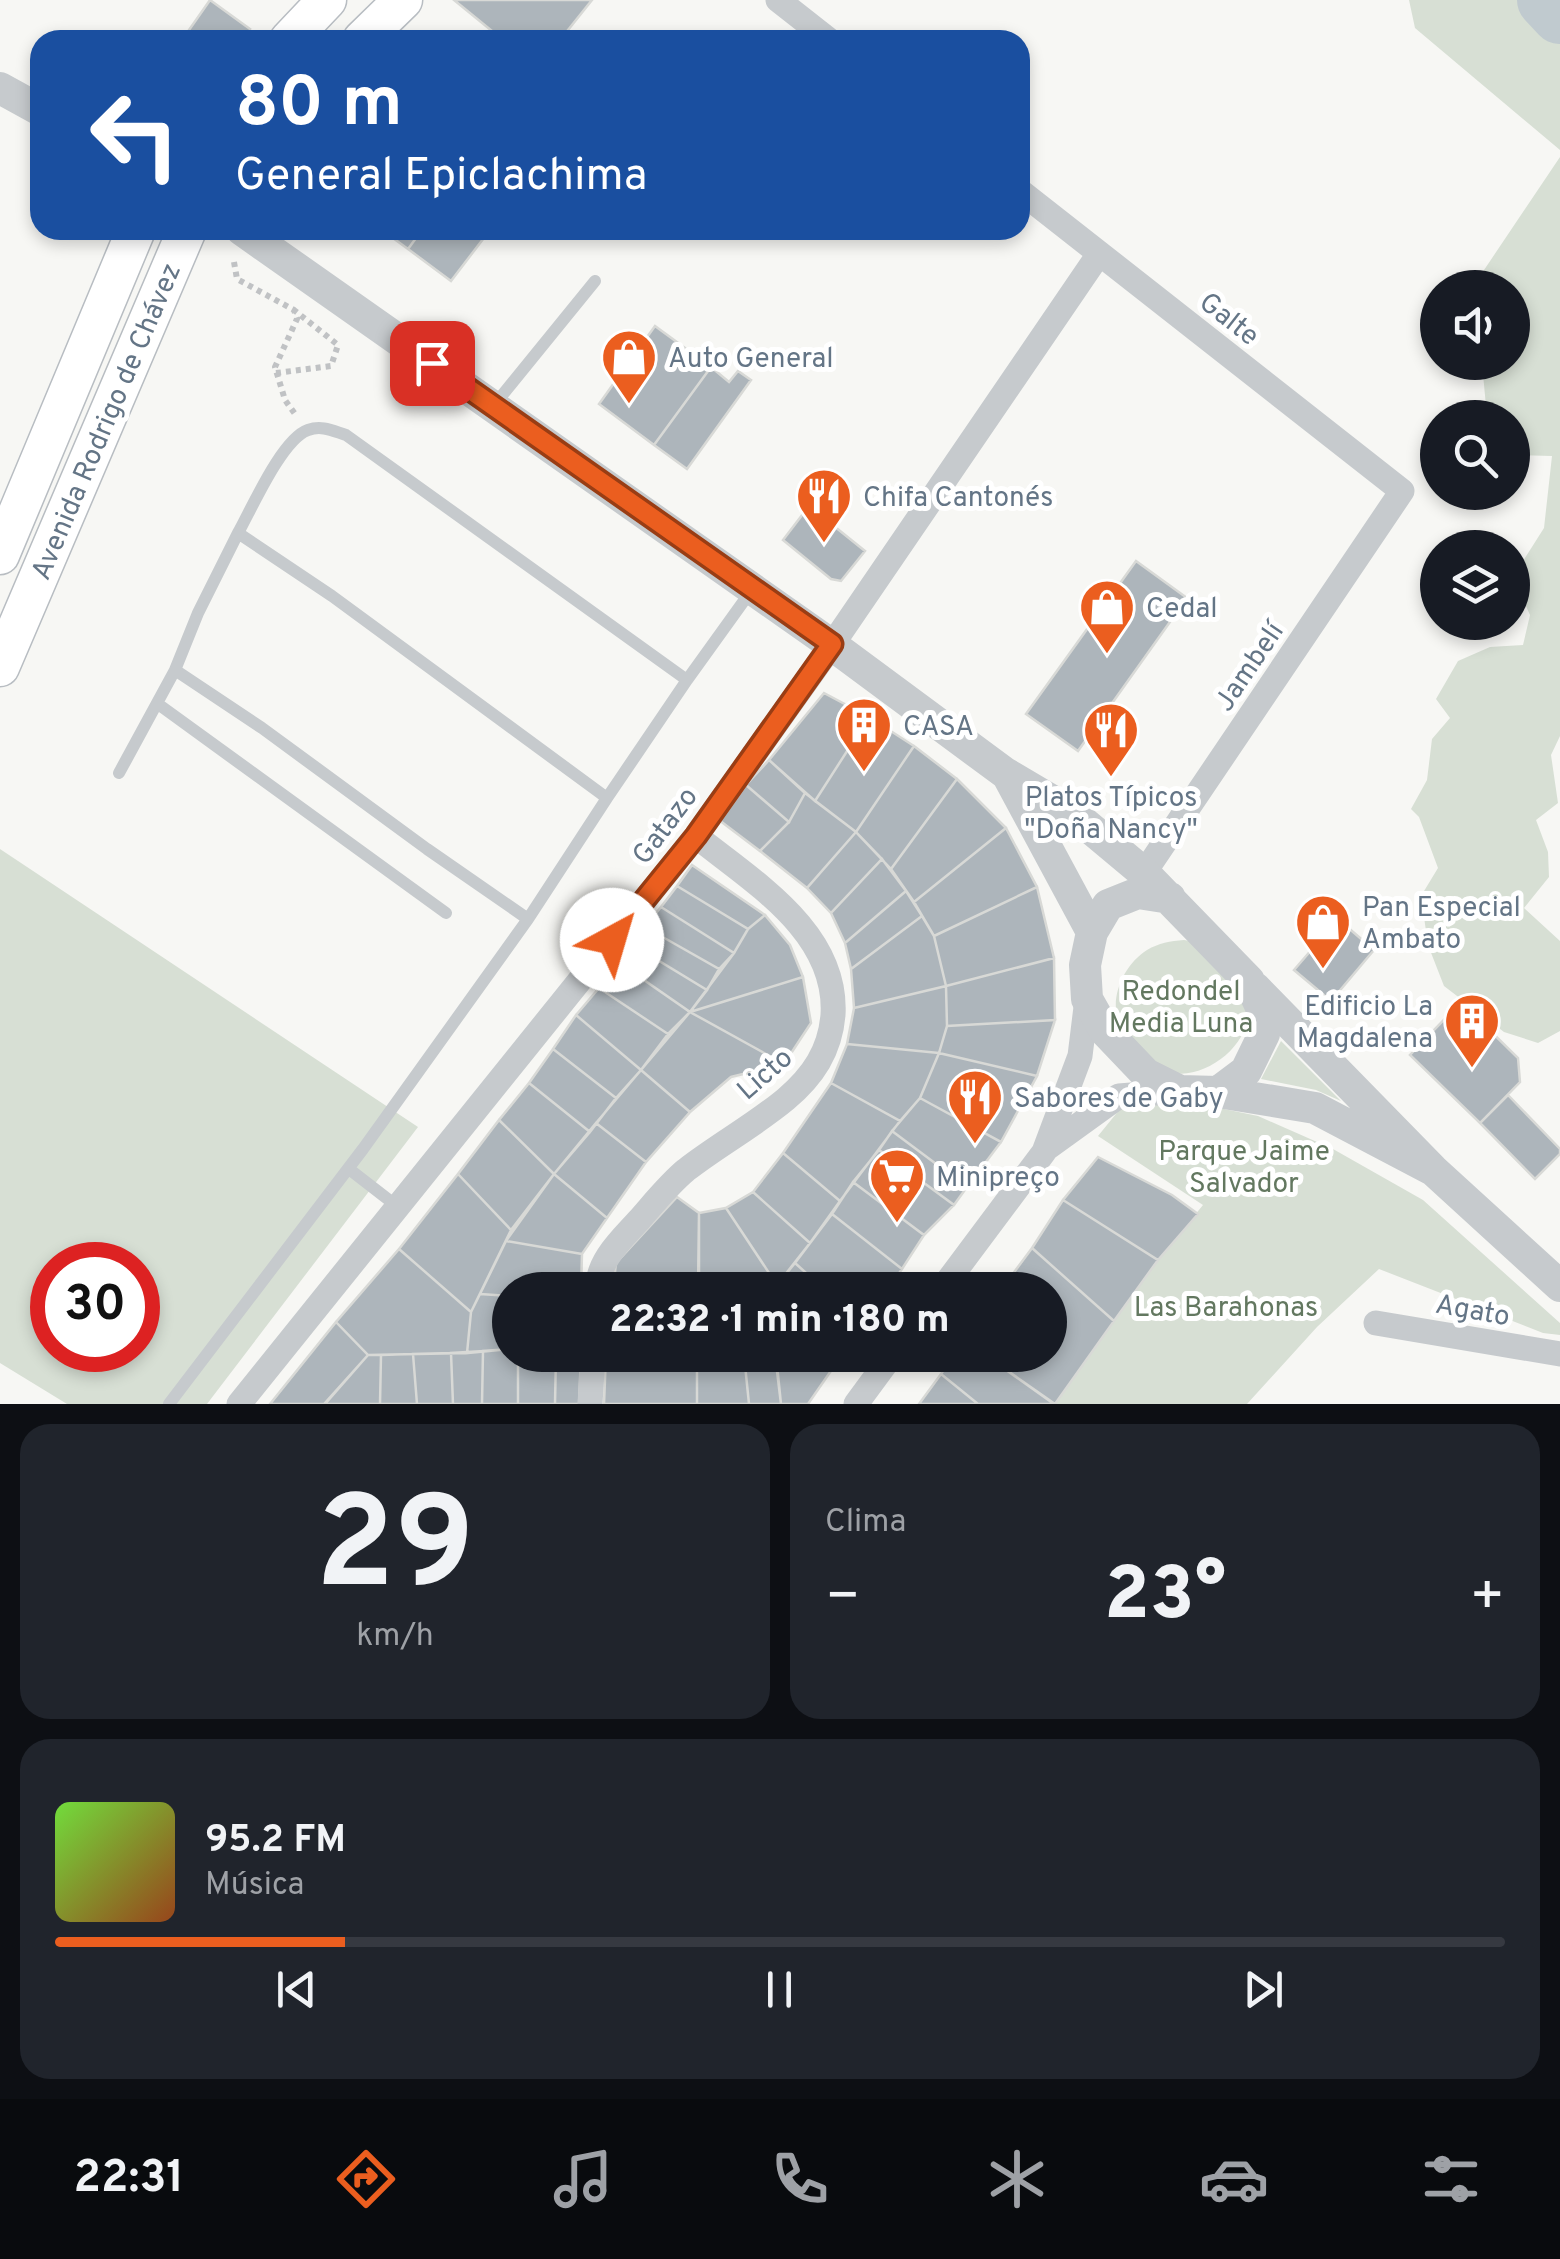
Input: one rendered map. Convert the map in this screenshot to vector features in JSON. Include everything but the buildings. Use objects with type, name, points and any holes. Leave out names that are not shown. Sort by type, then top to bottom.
[{"type":"main road","points":[[298,30],[327,0]]},
{"type":"main road","points":[[372,30],[403,0]]},
{"type":"main road","name":"Avenida Rodrigo de Chávez","points":[[0,556],[132,240]]},
{"type":"main road","name":"Avenida Rodrigo de Chávez","points":[[0,667],[182,240]]},
{"type":"street","points":[[778,0],[816,30]]},
{"type":"street","points":[[0,88],[30,104]]},
{"type":"street","name":"Galte","points":[[1030,199],[1402,491]]},
{"type":"street","points":[[256,240],[832,644],[1006,772],[1071,812],[1170,898],[1433,1170],[1560,1286]]},
{"type":"street","name":"Gatazo","points":[[239,1404],[696,836],[1099,254]]},
{"type":"street","name":"Jambelí","points":[[1144,873],[1402,491]]},
{"type":"street","points":[[1006,772],[1092,932]]},
{"type":"street","name":"Licto","points":[[600,1272],[610,1252],[684,1172],[784,1100],[813,1073],[831,1037],[834,993],[822,953],[783,906],[696,836]]},
{"type":"street","points":[[954,1272],[1044,1152],[1080,1056],[1088,998],[1085,965],[1092,932],[1108,905],[1138,893],[1170,898]]},
{"type":"street","points":[[1218,1092],[1246,1072],[1264,1034],[1261,1008],[1249,981]]},
{"type":"street","points":[[1088,998],[1105,1032],[1146,1074],[1180,1091]]},
{"type":"street","points":[[1044,1152],[1119,1096],[1218,1092],[1315,1108],[1433,1170]]},
{"type":"street","name":"Agato","points":[[1376,1323],[1560,1354]]},
{"type":"street","points":[[590,1404],[592,1372]]},
{"type":"street","points":[[866,1401],[882,1372]]},
{"type":"lane","points":[[494,406],[595,280]]},
{"type":"lane","points":[[120,773],[175,670],[238,533],[288,445],[306,430],[324,428],[346,436],[688,680]]},
{"type":"lane","points":[[238,533],[332,596],[607,798]]},
{"type":"lane","points":[[169,1404],[348,1168],[528,919],[752,589]]},
{"type":"lane","points":[[175,670],[528,919]]},
{"type":"lane","points":[[158,704],[446,912]]},
{"type":"lane","points":[[348,1168],[398,1206]]},
{"type":"path","points":[[276,373],[330,366],[337,351],[338,345],[294,310]]},
{"type":"path","points":[[297,319],[275,367],[285,400],[306,430]]},
{"type":"green space","points":[[1409,0],[1560,0],[1560,150],[1415,28]]},
{"type":"green space","points":[[1560,157],[1560,736],[1551,755],[1558,803],[1536,820],[1548,852],[1549,877],[1524,908],[1560,941],[1560,1031],[1538,1043],[1504,1032],[1444,986],[1428,945],[1421,896],[1438,868],[1419,817],[1411,809],[1427,780],[1432,739],[1450,718],[1436,699],[1458,661],[1490,647],[1523,645],[1524,640],[1530,640],[1530,550],[1544,528],[1552,456],[1530,455],[1530,400],[1485,400],[1484,380],[1530,380],[1530,270],[1484,270]]},
{"type":"green space","points":[[0,849],[418,1127],[207,1404],[67,1404],[0,1363]]},
{"type":"green space","name":"Redondel Media Luna","points":[[1184,940],[1210,948],[1220,956],[1247,1016],[1238,1042],[1216,1063],[1202,1070],[1174,1073],[1157,1065],[1128,1035],[1117,1014],[1116,1002],[1123,978],[1137,958],[1156,946]]},
{"type":"green space","points":[[1281,1041],[1341,1101],[1316,1090],[1261,1079]]},
{"type":"green space","points":[[1185,1101],[1258,1116],[1333,1149],[1423,1200],[1560,1323],[1560,1335],[1543,1333],[1379,1269],[1317,1327],[1247,1404],[1055,1404],[1158,1260],[1203,1205],[1098,1136],[1120,1109]]},
{"type":"waterway","points":[[1546,0],[1560,15]]},
{"type":"place","name":"Auto General","points":[[629,406]]},
{"type":"place","name":"Chifa Cantonés","points":[[824,545]]},
{"type":"place","name":"Cedal","points":[[1107,656]]},
{"type":"place","name":"CASA","points":[[864,774]]},
{"type":"place","name":"Platos Típicos \"Doña Nancy\"","points":[[1111,779]]},
{"type":"place","name":"Pan Especial Ambato","points":[[1323,971]]},
{"type":"place","name":"Edificio La Magdalena","points":[[1472,1070]]},
{"type":"place","name":"Sabores de Gaby","points":[[975,1146]]},
{"type":"place","name":"Minipreço","points":[[897,1225]]},
{"type":"route","points":[[432,363],[832,644],[696,836],[612,940]]},
{"type":"park label","name":"Parque Jaime Salvador","points":[[1244,1166]]},
{"type":"park label","name":"Las Barahonas","points":[[1226,1306]]}]
